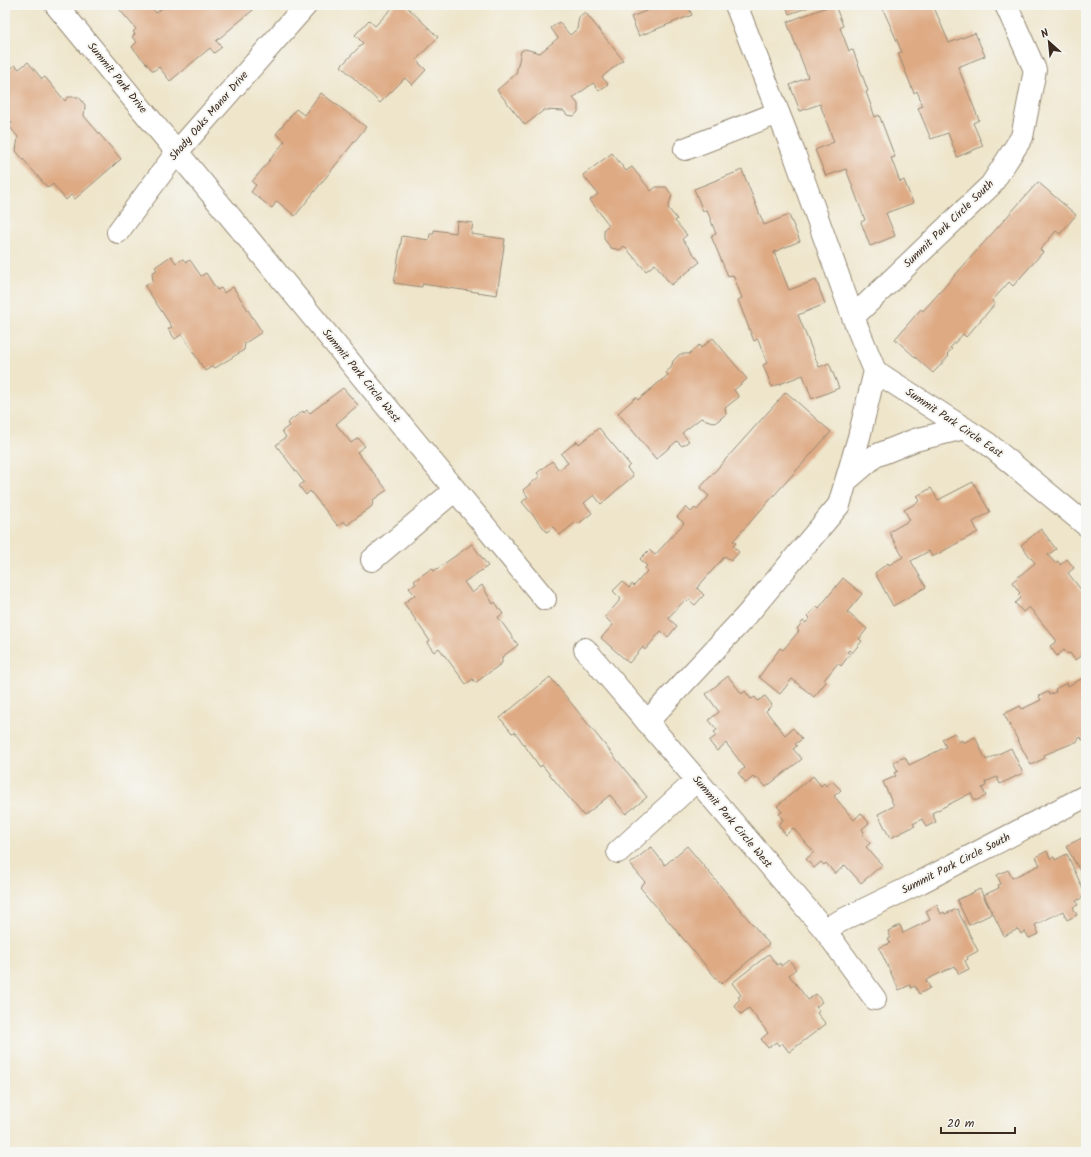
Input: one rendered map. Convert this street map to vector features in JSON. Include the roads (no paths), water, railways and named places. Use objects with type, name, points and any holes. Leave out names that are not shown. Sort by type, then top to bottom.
[{"type":"street","name":"Summit Park Drive","points":[[56,5],[177,152]]},
{"type":"street","name":"Shady Oaks Manor Drive","points":[[118,232],[177,152],[306,5]]},
{"type":"street","points":[[647,722],[746,616],[839,505],[860,437],[875,371],[852,317],[794,153],[736,5]]},
{"type":"street","name":"Summit Park Circle South","points":[[852,317],[991,185],[1022,137],[1035,70],[1006,5]]},
{"type":"street","points":[[685,149],[778,113]]},
{"type":"street","name":"Summit Park Circle West","points":[[177,152],[545,599]]},
{"type":"street","name":"Summit Park Circle East","points":[[875,371],[987,443],[1086,525]]},
{"type":"street","points":[[846,481],[875,456],[915,440],[964,428]]},
{"type":"street","points":[[372,560],[455,490]]},
{"type":"street","name":"Summit Park Circle West","points":[[585,649],[824,929],[874,999]]},
{"type":"street","points":[[618,852],[697,780]]},
{"type":"street","name":"Summit Park Circle South","points":[[824,929],[921,882],[1086,796]]}]
